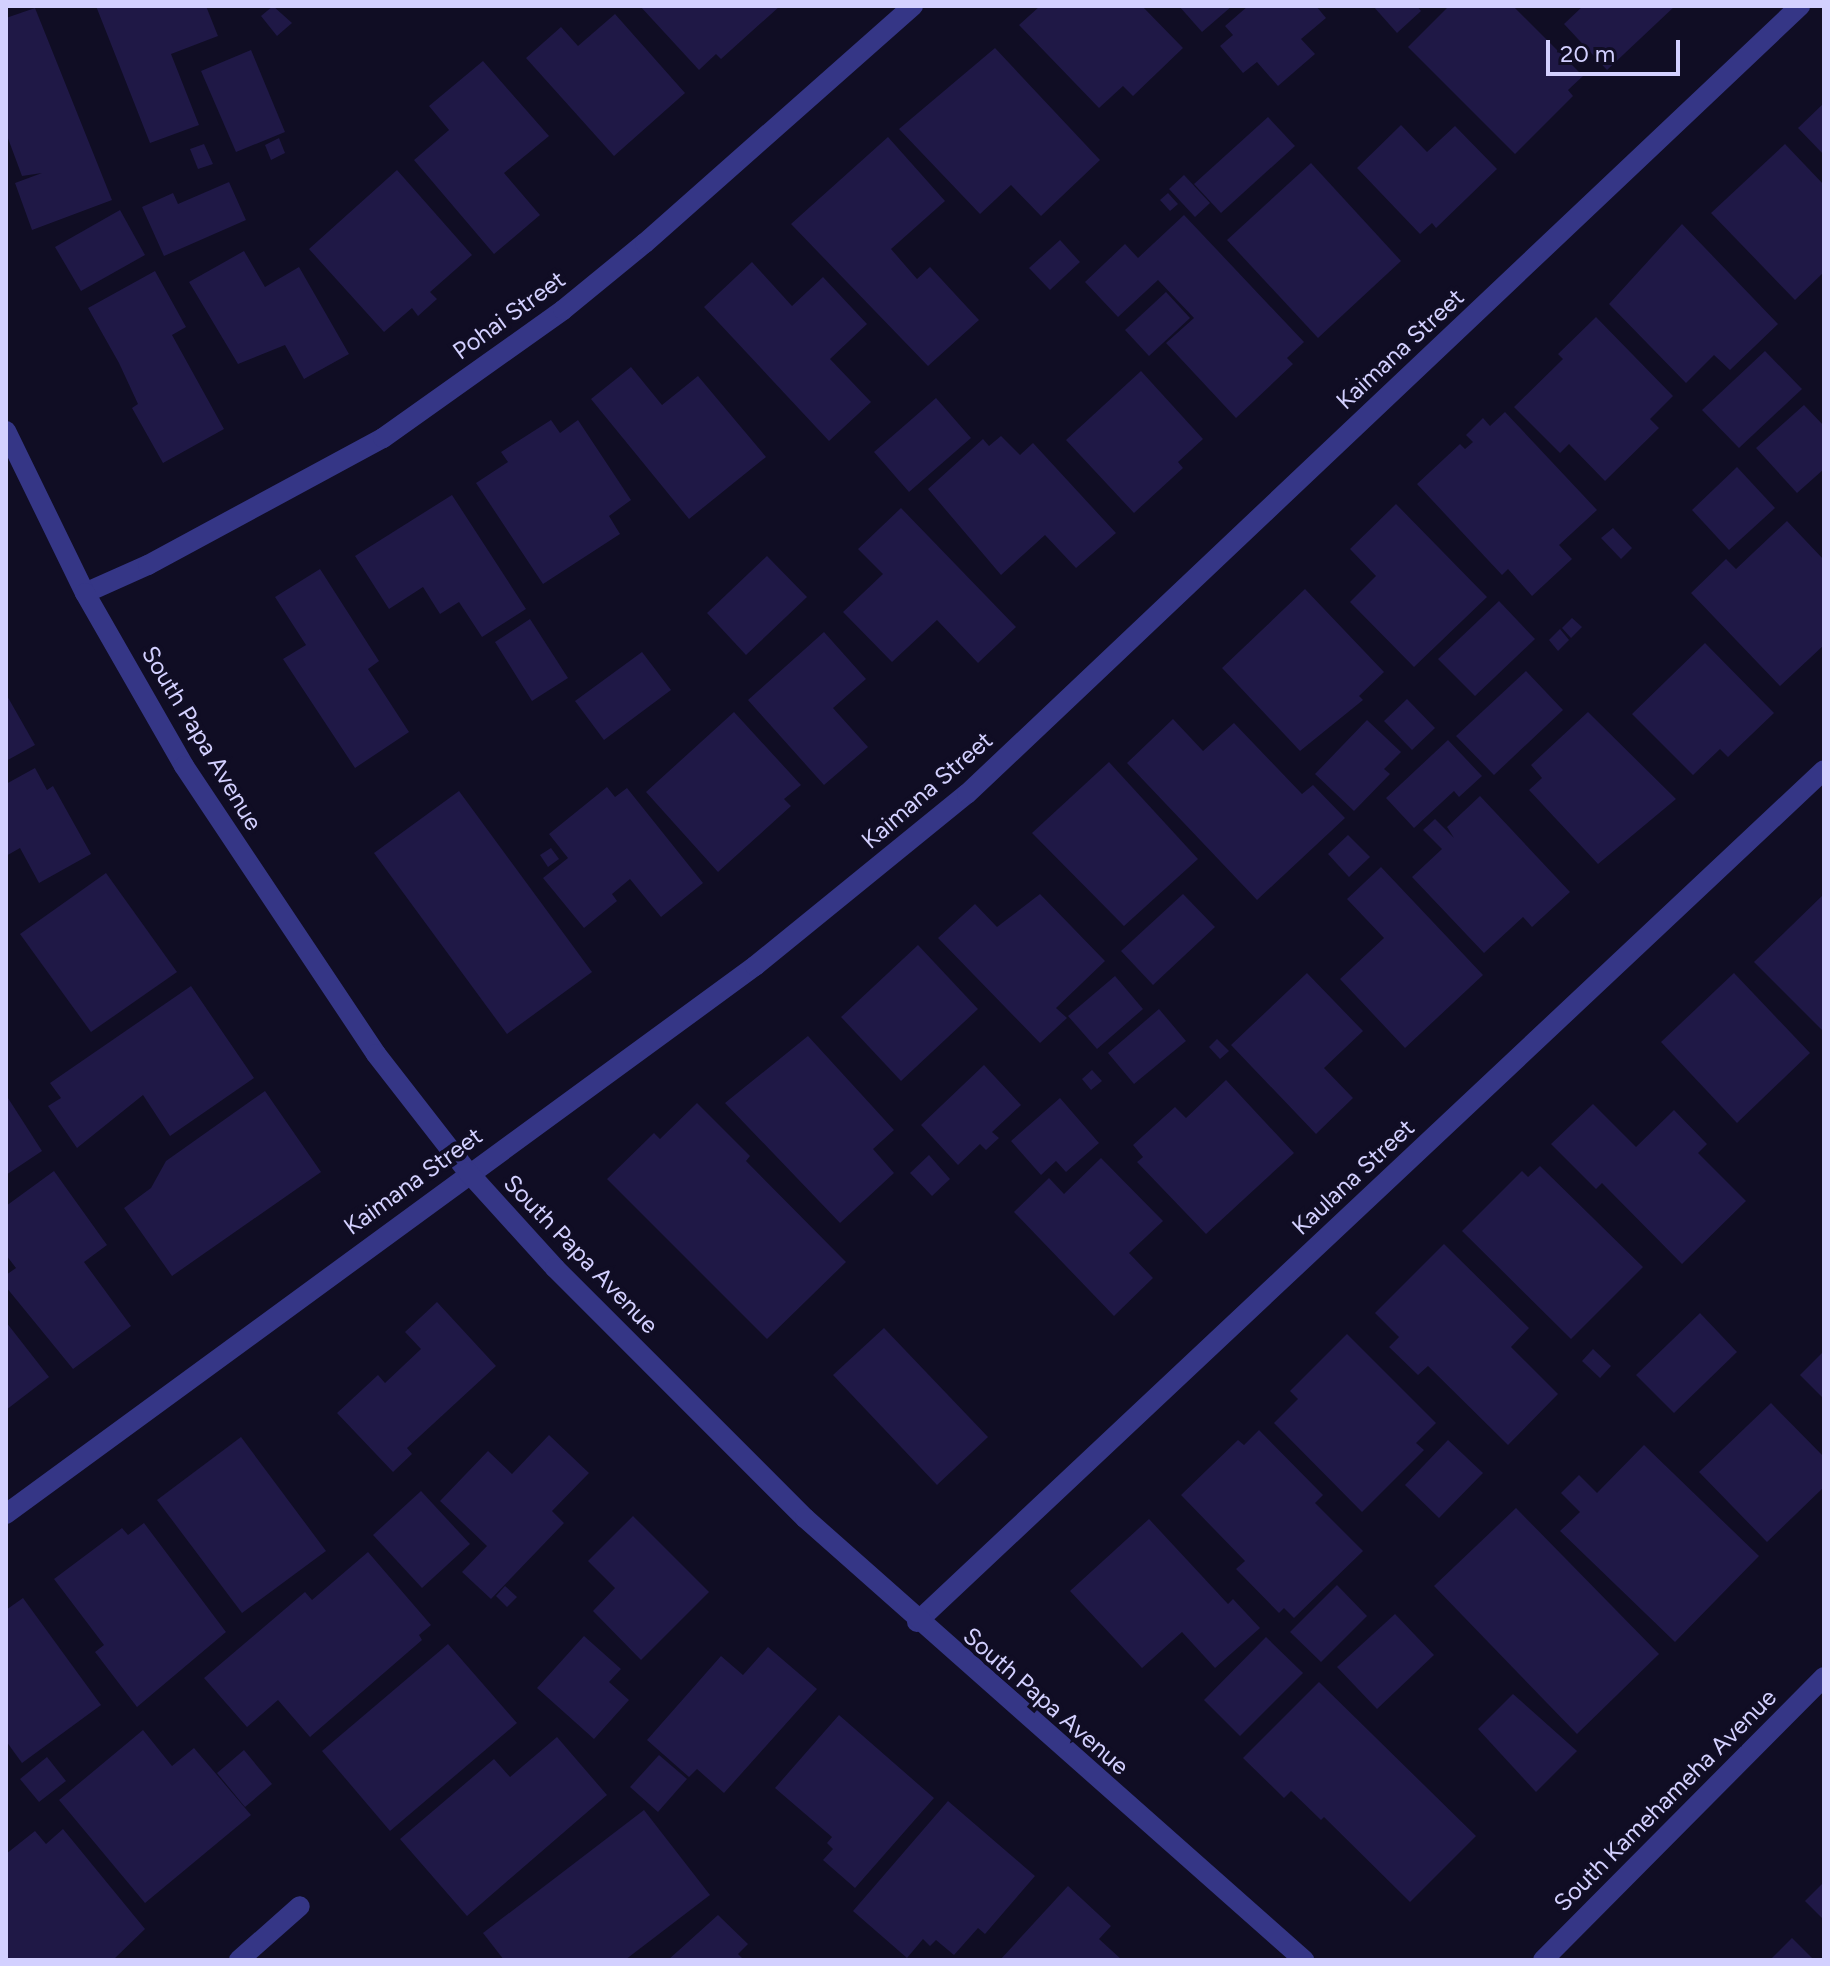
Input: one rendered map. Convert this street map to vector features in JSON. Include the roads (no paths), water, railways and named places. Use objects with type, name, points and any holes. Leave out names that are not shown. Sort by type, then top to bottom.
[{"type":"street","name":"Pohai Street","points":[[85,593],[242,516],[409,420],[563,310],[645,243],[913,6]]},
{"type":"street","name":"Kaimana Street","points":[[6,1514],[468,1172],[755,966],[967,794],[1800,6]]},
{"type":"street","name":"South Papa Avenue","points":[[6,431],[85,593],[192,779],[376,1054],[468,1172],[629,1343],[917,1622],[1304,1960]]},
{"type":"street","name":"Kaulana Street","points":[[917,1622],[1824,770]]},
{"type":"street","name":"South Kamehameha Avenue","points":[[1543,1960],[1824,1677]]},
{"type":"street","points":[[239,1960],[300,1906]]}]
